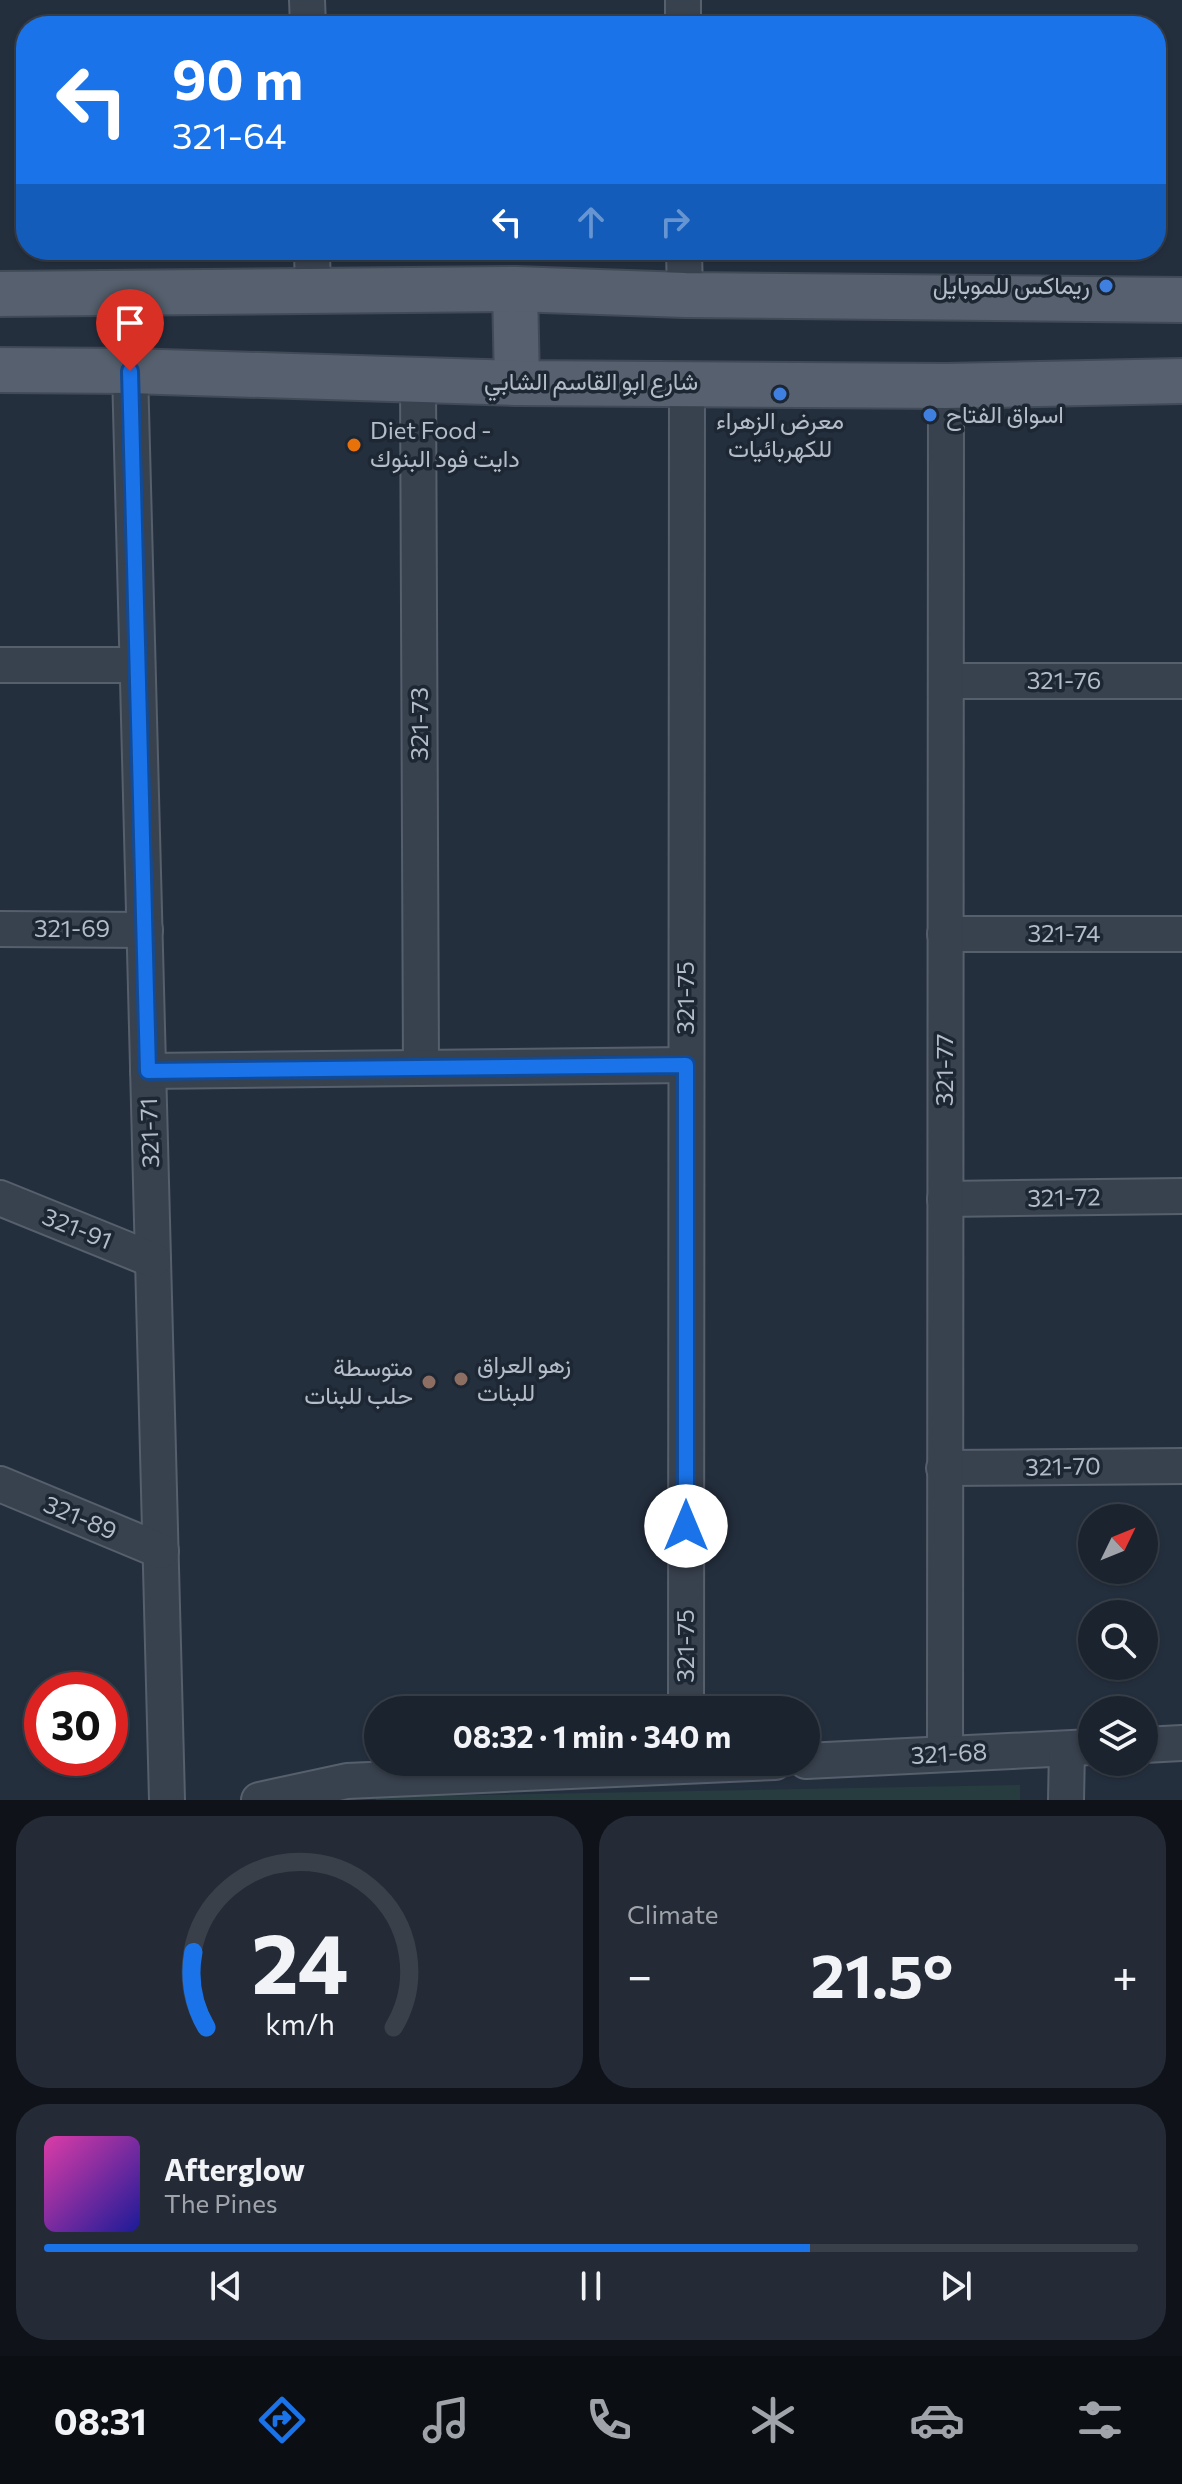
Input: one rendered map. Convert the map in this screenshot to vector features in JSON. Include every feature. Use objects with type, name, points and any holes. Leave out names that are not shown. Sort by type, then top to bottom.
[{"type":"main road","points":[[0,294],[313,271],[515,289],[685,295],[1182,300]]},
{"type":"main road","points":[[515,289],[517,383]]},
{"type":"main road","name":"شارع ابو القاسم الشابي","points":[[0,370],[517,383],[946,386],[1182,381]]},
{"type":"street","points":[[684,260],[685,295]]},
{"type":"street","name":"321-71","points":[[130,371],[167,1800]]},
{"type":"street","name":"321-73","points":[[418,379],[421,1068]]},
{"type":"street","name":"321-75","points":[[686,1696],[687,382]]},
{"type":"street","name":"321-77","points":[[945,1754],[946,386]]},
{"type":"street","points":[[0,665],[137,665]]},
{"type":"street","name":"321-76","points":[[946,681],[1182,681]]},
{"type":"street","name":"321-69","points":[[0,929],[145,930]]},
{"type":"street","name":"321-74","points":[[945,934],[1182,934]]},
{"type":"street","points":[[148,1071],[686,1065]]},
{"type":"street","name":"321-72","points":[[945,1199],[1182,1196]]},
{"type":"street","name":"321-91","points":[[0,1198],[153,1260]]},
{"type":"street","name":"321-70","points":[[944,1468],[1182,1466]]},
{"type":"street","name":"321-89","points":[[0,1484],[161,1551]]},
{"type":"street","points":[[1158,1744],[1182,1743]]},
{"type":"street","name":"321-68","points":[[820,1760],[1078,1748]]},
{"type":"street","points":[[1066,1800],[1078,1752]]},
{"type":"street","points":[[259,1800],[536,1776]]},
{"type":"green space","points":[[1020,1785],[1020,1800],[376,1800],[375,1797]]},
{"type":"place","name":"ريماكس للموبايل","points":[[1106,286]]},
{"type":"place","name":"معرض الزهراء للكهربائيات","points":[[780,394]]},
{"type":"place","name":"اسواق الفتاح","points":[[930,415]]},
{"type":"place","name":"Diet Food - دايت فود البنوك","points":[[354,445]]},
{"type":"place","name":"زهو العراق للبنات","points":[[461,1379]]},
{"type":"place","name":"متوسطة حلب للبنات","points":[[429,1382]]},
{"type":"route","points":[[130,371],[148,1071],[686,1065],[686,1526]]}]
